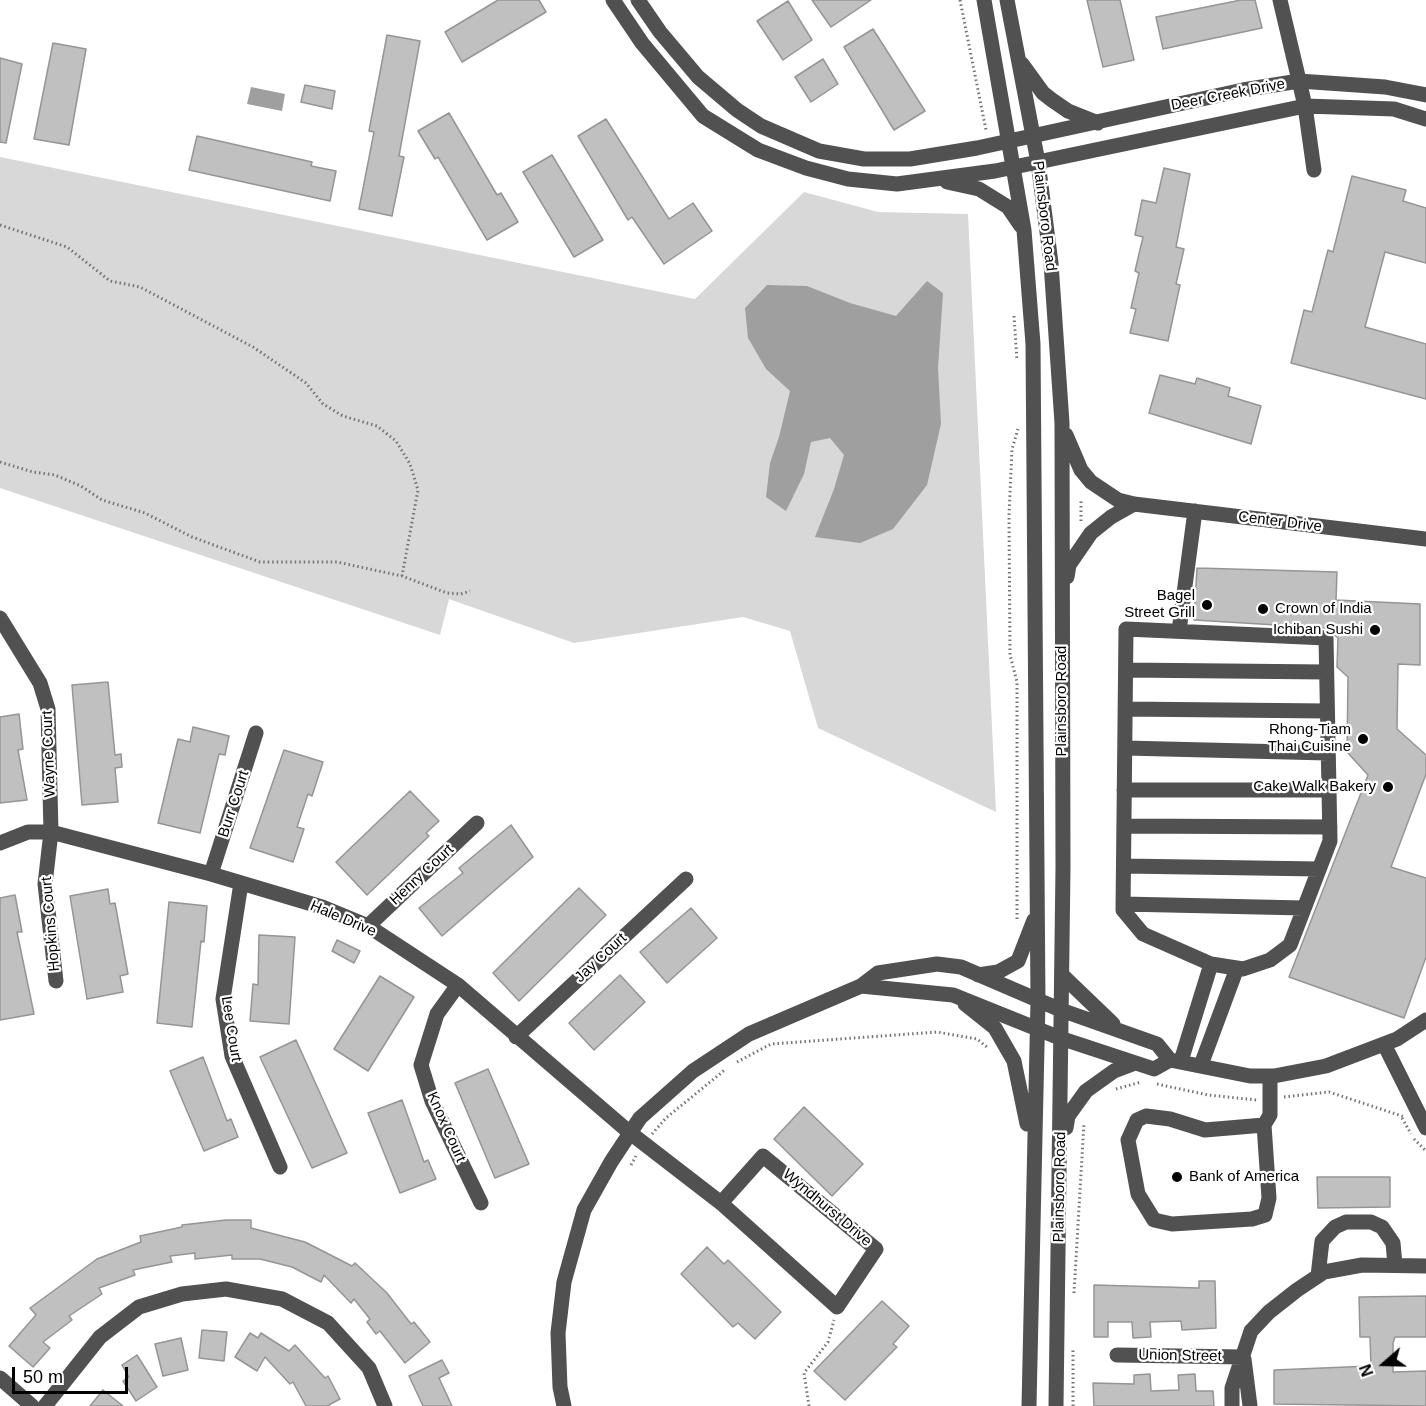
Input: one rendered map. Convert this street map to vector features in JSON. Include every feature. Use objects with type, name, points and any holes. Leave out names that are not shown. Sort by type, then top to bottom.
[{"type":"street","name":"Deer Creek Drive","points":[[638,0],[660,32],[698,77],[759,124],[819,151],[864,159],[910,159],[989,146],[1242,90],[1299,81],[1385,87],[1426,95]]},
{"type":"street","name":"Plainsboro Road","points":[[984,0],[1024,231],[1034,353],[1038,1001],[1029,1406]]},
{"type":"street","name":"Plainsboro Road","points":[[1007,0],[1038,162],[1051,263],[1062,423],[1061,1155],[1056,1406]]},
{"type":"street","points":[[1280,0],[1305,106],[1314,170]]},
{"type":"street","name":"Deer Creek Drive","points":[[616,1],[642,43],[703,116],[758,150],[806,168],[848,179],[897,184],[1014,167],[1305,106],[1394,109],[1426,118]]},
{"type":"street","points":[[642,43],[660,32]]},
{"type":"street","points":[[1019,60],[1043,93],[1068,111],[1098,123]]},
{"type":"street","points":[[747,144],[759,124]]},
{"type":"street","points":[[935,179],[979,189],[1008,207],[1024,231]]},
{"type":"street","name":"Center Drive","points":[[1062,423],[1081,470],[1091,482],[1118,500],[1134,504],[1426,539]]},
{"type":"street","points":[[1063,607],[1069,565],[1080,546],[1101,524],[1134,504]]},
{"type":"street","points":[[1179,631],[1195,511]]},
{"type":"street","name":"Wayne Court","points":[[0,618],[40,683],[48,709],[51,832]]},
{"type":"street","points":[[1126,629],[1179,631],[1326,638],[1330,841],[1290,945],[1270,960],[1243,969],[1211,964],[1143,934],[1123,910],[1126,629]]},
{"type":"street","points":[[1126,669],[1326,672]]},
{"type":"street","points":[[1125,709],[1327,711]]},
{"type":"street","name":"Burr Court","points":[[211,874],[256,733]]},
{"type":"street","points":[[1125,748],[1328,753]]},
{"type":"street","points":[[1124,790],[1329,790]]},
{"type":"street","name":"Henry Court","points":[[368,926],[477,823]]},
{"type":"street","points":[[1124,826],[1330,827]]},
{"type":"street","name":"Hale Drive","points":[[0,843],[28,832],[51,832],[211,874],[322,908],[368,926],[458,986],[629,1132]]},
{"type":"street","name":"Hopkins Court","points":[[51,832],[45,884],[56,981]]},
{"type":"street","points":[[1124,866],[1319,869]]},
{"type":"street","name":"Jay Court","points":[[516,1037],[686,879]]},
{"type":"street","name":"Lee Court","points":[[241,883],[223,999],[232,1056],[280,1167]]},
{"type":"street","points":[[1123,904],[1304,908]]},
{"type":"street","points":[[978,975],[998,972],[1018,961],[1038,909]]},
{"type":"street","points":[[861,986],[953,995],[1060,1038],[1154,1069],[1175,1060],[1211,964]]},
{"type":"street","points":[[564,1406],[560,1387],[558,1333],[564,1282],[584,1210],[629,1132],[640,1118],[693,1071],[749,1034],[861,986],[878,973],[922,965],[961,967],[1038,1001],[1157,1044],[1175,1060],[1250,1076],[1270,1076],[1326,1066],[1384,1044],[1426,1020]]},
{"type":"street","points":[[1201,1065],[1237,968]]},
{"type":"street","points":[[1062,975],[1100,1014],[1123,1031]]},
{"type":"street","name":"Knox Court","points":[[458,986],[437,1014],[421,1065],[432,1101],[481,1203]]},
{"type":"street","points":[[953,995],[995,1028],[1014,1061],[1026,1111],[1033,1170]]},
{"type":"street","points":[[1384,1044],[1423,1121]]},
{"type":"street","points":[[1061,1155],[1068,1116],[1086,1091],[1110,1073],[1135,1063]]},
{"type":"street","points":[[1264,1125],[1205,1130],[1170,1119],[1146,1116],[1137,1120],[1128,1140],[1138,1194],[1154,1220],[1172,1224],[1252,1219],[1265,1215],[1269,1198],[1264,1125],[1270,1115],[1270,1076]]},
{"type":"street","points":[[629,1132],[721,1203],[837,1307]]},
{"type":"street","name":"Wyndhurst Drive","points":[[721,1203],[763,1156],[876,1249],[837,1307]]},
{"type":"street","points":[[1318,1276],[1322,1240],[1335,1227],[1346,1222],[1371,1221],[1382,1227],[1392,1243],[1395,1265]]},
{"type":"street","points":[[1232,1406],[1232,1388],[1244,1358],[1251,1331],[1269,1312],[1318,1276],[1324,1272],[1362,1265],[1426,1266]]},
{"type":"street","points":[[45,1406],[100,1337],[139,1307],[182,1294],[226,1289],[282,1299],[328,1323],[369,1368],[386,1406]]},
{"type":"street","name":"Union Street","points":[[1117,1355],[1244,1358]]},
{"type":"street","points":[[1244,1358],[1250,1406]]},
{"type":"street","points":[[0,1378],[32,1406]]},
{"type":"path","points":[[960,0],[989,146]]},
{"type":"path","points":[[0,225],[67,247],[110,281],[140,287],[253,347],[306,383],[323,404],[344,416],[377,426],[396,441],[410,464],[418,490],[402,576]]},
{"type":"path","points":[[1014,310],[1017,360]]},
{"type":"path","points":[[1015,927],[1018,916],[1017,682],[1010,655],[1009,515],[1012,448],[1021,420]]},
{"type":"path","points":[[0,462],[33,472],[55,475],[81,486],[102,500],[145,513],[226,552],[260,562],[337,562],[402,576],[447,593],[461,594],[470,591]]},
{"type":"path","points":[[1080,532],[1081,500]]},
{"type":"path","points":[[631,1166],[644,1143],[666,1118],[732,1064],[771,1044],[936,1032],[977,1039],[994,1053]]},
{"type":"path","points":[[1110,1073],[1121,1088]]},
{"type":"path","points":[[1108,1095],[1141,1082],[1208,1095],[1253,1100],[1329,1092],[1401,1118],[1423,1121]]},
{"type":"path","points":[[1074,1301],[1084,1121]]},
{"type":"path","points":[[809,1406],[804,1373],[828,1341],[837,1307]]},
{"type":"path","points":[[1073,1406],[1074,1336]]},
{"type":"shaded area","points":[[251,87],[285,94],[282,111],[247,104]]},
{"type":"shaded area","points":[[0,157],[695,299],[804,192],[878,212],[968,214],[996,812],[818,728],[790,631],[743,617],[574,643],[449,599],[440,635],[0,488]]},
{"type":"shaded area","points":[[927,281],[943,293],[938,368],[941,424],[927,485],[893,529],[860,543],[815,537],[834,489],[844,455],[830,438],[811,442],[804,474],[786,511],[766,497],[770,463],[790,391],[766,369],[748,338],[745,308],[767,285],[807,286],[850,303],[896,316]]},
{"type":"building","points":[[498,0],[539,0],[546,12],[462,62],[445,32]]},
{"type":"building","points":[[812,0],[871,0],[831,27]]},
{"type":"building","points":[[1087,0],[1120,0],[1134,60],[1103,67]]},
{"type":"building","points":[[1241,0],[1255,0],[1262,28],[1163,49],[1156,17]]},
{"type":"building","points":[[788,1],[812,40],[783,60],[757,21]]},
{"type":"building","points":[[873,29],[925,111],[894,130],[844,47]]},
{"type":"building","points":[[387,35],[420,41],[399,156],[404,157],[392,216],[359,209],[374,132],[369,131]]},
{"type":"building","points":[[53,43],[86,49],[69,145],[34,139]]},
{"type":"building","points":[[0,58],[22,64],[6,143],[0,142]]},
{"type":"building","points":[[823,59],[838,84],[811,102],[795,77]]},
{"type":"building","points":[[305,85],[335,91],[332,109],[301,102]]},
{"type":"building","points":[[449,113],[497,195],[501,193],[518,222],[487,240],[438,157],[435,159],[418,131]]},
{"type":"building","points":[[606,119],[669,219],[693,203],[712,231],[664,264],[632,217],[628,220],[578,136]]},
{"type":"building","points":[[197,136],[312,162],[311,166],[336,171],[330,201],[189,170]]},
{"type":"building","points":[[552,155],[603,240],[574,257],[523,172]]},
{"type":"building","points":[[1164,168],[1190,174],[1176,247],[1184,249],[1176,284],[1180,285],[1168,341],[1130,333],[1136,309],[1131,308],[1139,273],[1135,271],[1143,237],[1135,235],[1142,200],[1156,203]]},
{"type":"building","points":[[1352,176],[1406,190],[1403,201],[1426,208],[1426,263],[1385,252],[1365,327],[1426,344],[1426,399],[1291,363],[1304,310],[1312,312],[1328,250],[1333,252]]},
{"type":"building","points":[[1160,375],[1195,384],[1197,378],[1230,388],[1228,396],[1261,406],[1251,444],[1149,413]]},
{"type":"building","points":[[1197,568],[1337,572],[1336,600],[1420,604],[1420,665],[1398,664],[1397,729],[1426,755],[1426,774],[1391,867],[1426,878],[1426,957],[1404,1018],[1289,977],[1368,775],[1347,752],[1348,677],[1337,667],[1338,638],[1326,628],[1194,620]]},
{"type":"building","points":[[108,682],[115,755],[121,754],[122,767],[115,768],[118,802],[82,805],[72,685]]},
{"type":"building","points":[[19,714],[23,749],[18,750],[27,800],[0,803],[0,717]]},
{"type":"building","points":[[193,727],[229,736],[225,755],[219,754],[200,833],[158,823],[178,739],[190,742]]},
{"type":"building","points":[[284,750],[323,762],[312,796],[308,794],[297,827],[304,829],[293,862],[250,848]]},
{"type":"building","points":[[410,791],[439,821],[426,833],[429,836],[367,895],[336,862]]},
{"type":"building","points":[[511,825],[533,857],[442,936],[419,908],[463,873],[459,868]]},
{"type":"building","points":[[579,888],[606,915],[519,1001],[493,973]]},
{"type":"building","points":[[108,889],[110,904],[115,903],[128,974],[120,976],[123,992],[87,999],[70,896]]},
{"type":"building","points":[[15,895],[22,932],[17,932],[34,1014],[0,1020],[0,898]]},
{"type":"building","points":[[169,902],[207,906],[192,1027],[157,1023]]},
{"type":"building","points":[[691,908],[717,938],[667,983],[640,952]]},
{"type":"building","points":[[259,935],[295,937],[289,1024],[250,1021],[253,984],[258,985]]},
{"type":"building","points":[[337,940],[360,951],[354,963],[332,951]]},
{"type":"building","points":[[620,975],[645,1002],[594,1050],[569,1023]]},
{"type":"building","points":[[380,976],[414,997],[368,1071],[334,1049]]},
{"type":"building","points":[[296,1040],[347,1153],[312,1168],[260,1057]]},
{"type":"building","points":[[203,1057],[227,1121],[231,1119],[238,1137],[204,1151],[170,1071]]},
{"type":"building","points":[[488,1069],[529,1164],[495,1178],[455,1083]]},
{"type":"building","points":[[402,1100],[424,1162],[428,1160],[436,1179],[400,1193],[368,1113]]},
{"type":"building","points":[[804,1107],[863,1164],[832,1196],[774,1139]]},
{"type":"building","points":[[1317,1177],[1390,1177],[1390,1207],[1318,1208]]},
{"type":"building","points":[[226,1220],[251,1220],[251,1228],[305,1242],[352,1266],[355,1263],[387,1293],[411,1324],[414,1322],[430,1342],[405,1363],[380,1331],[376,1334],[367,1322],[370,1319],[354,1299],[351,1303],[324,1275],[321,1282],[292,1267],[260,1259],[232,1259],[232,1255],[195,1259],[195,1253],[170,1256],[172,1262],[133,1270],[135,1275],[99,1288],[102,1294],[69,1316],[72,1320],[43,1342],[50,1348],[33,1367],[9,1346],[36,1315],[30,1308],[97,1259],[141,1242],[140,1236],[182,1227],[182,1225]]},
{"type":"building","points":[[707,1247],[724,1264],[728,1260],[781,1312],[755,1339],[738,1323],[733,1327],[681,1274]]},
{"type":"building","points":[[1199,1281],[1215,1281],[1216,1328],[1182,1330],[1181,1321],[1150,1322],[1151,1337],[1133,1338],[1132,1322],[1108,1322],[1108,1337],[1094,1337],[1094,1285],[1199,1288]]},
{"type":"building","points":[[1426,1296],[1426,1337],[1395,1337],[1393,1372],[1426,1371],[1426,1406],[1274,1404],[1274,1370],[1371,1366],[1370,1337],[1360,1337],[1359,1297]]},
{"type":"building","points":[[882,1301],[909,1326],[893,1344],[897,1347],[845,1400],[814,1371]]},
{"type":"building","points":[[202,1330],[227,1332],[224,1361],[199,1358]]},
{"type":"building","points":[[250,1333],[258,1338],[261,1333],[289,1351],[295,1345],[325,1378],[328,1376],[340,1399],[327,1406],[306,1406],[293,1382],[290,1384],[265,1357],[257,1371],[235,1357]]},
{"type":"building","points":[[181,1338],[188,1370],[163,1376],[155,1344]]},
{"type":"building","points":[[137,1355],[157,1387],[136,1401],[123,1381],[129,1377],[122,1365]]},
{"type":"building","points":[[442,1360],[449,1373],[439,1378],[452,1406],[423,1406],[409,1376]]},
{"type":"building","points":[[1150,1374],[1151,1391],[1179,1390],[1178,1375],[1195,1374],[1196,1391],[1213,1391],[1214,1406],[1094,1406],[1093,1383],[1134,1384],[1134,1375]]},
{"type":"building","points":[[103,1390],[123,1406],[90,1406]]},
{"type":"place","name":"Bagel Street Grill","points":[[1207,605]]},
{"type":"place","name":"Crown of India","points":[[1263,609]]},
{"type":"place","name":"Ichiban Sushi","points":[[1375,630]]},
{"type":"place","name":"Rhong-Tiam Thai Cuisine","points":[[1363,739]]},
{"type":"place","name":"Cake Walk Bakery","points":[[1388,787]]},
{"type":"place","name":"Bank of America","points":[[1177,1177]]}]
